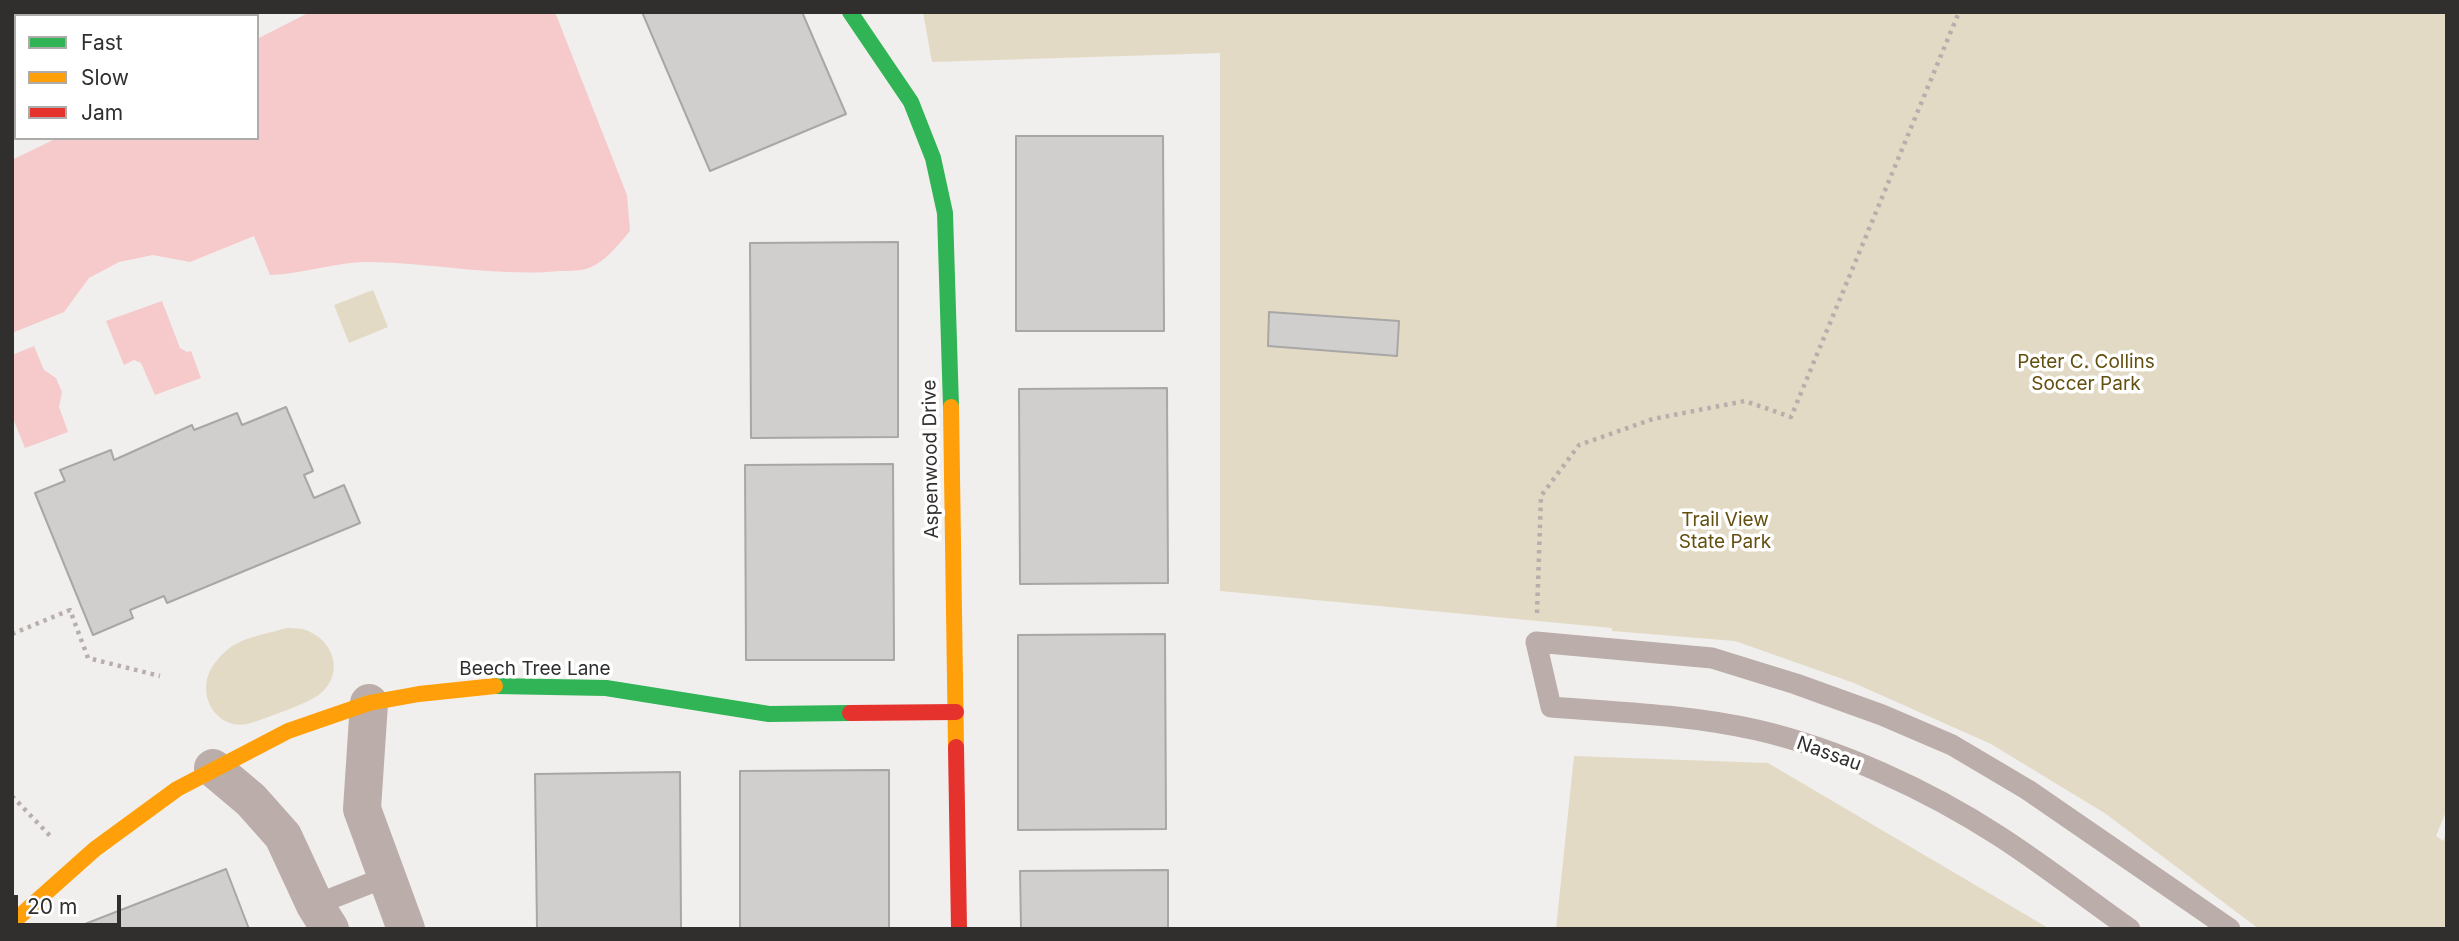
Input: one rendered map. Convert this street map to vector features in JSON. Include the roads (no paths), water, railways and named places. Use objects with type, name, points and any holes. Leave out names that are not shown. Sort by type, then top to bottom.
[{"type":"street","name":"Aspenwood Drive","points":[[850,12],[911,102],[933,158],[944,213],[950,361],[959,929]]},
{"type":"street","name":"Beech Tree Lane","points":[[12,923],[95,849],[177,789],[288,731],[369,703],[419,694],[490,687],[562,687],[606,688],[769,714],[956,712]]},
{"type":"street","points":[[369,703],[362,809],[406,929]]},
{"type":"street","points":[[213,768],[251,800],[283,836],[321,921]]},
{"type":"lane","name":"Nassau","points":[[2130,929],[1999,836],[1886,776],[1828,752],[1758,731],[1695,719],[1550,707],[1536,642],[1712,658],[1882,715],[1952,745],[2028,790],[2230,929]]},
{"type":"lane","points":[[321,921],[386,877]]},
{"type":"park label","name":"Peter C. Collins Soccer Park","points":[[2086,373]]},
{"type":"park label","name":"Trail View State Park","points":[[1725,531]]}]
